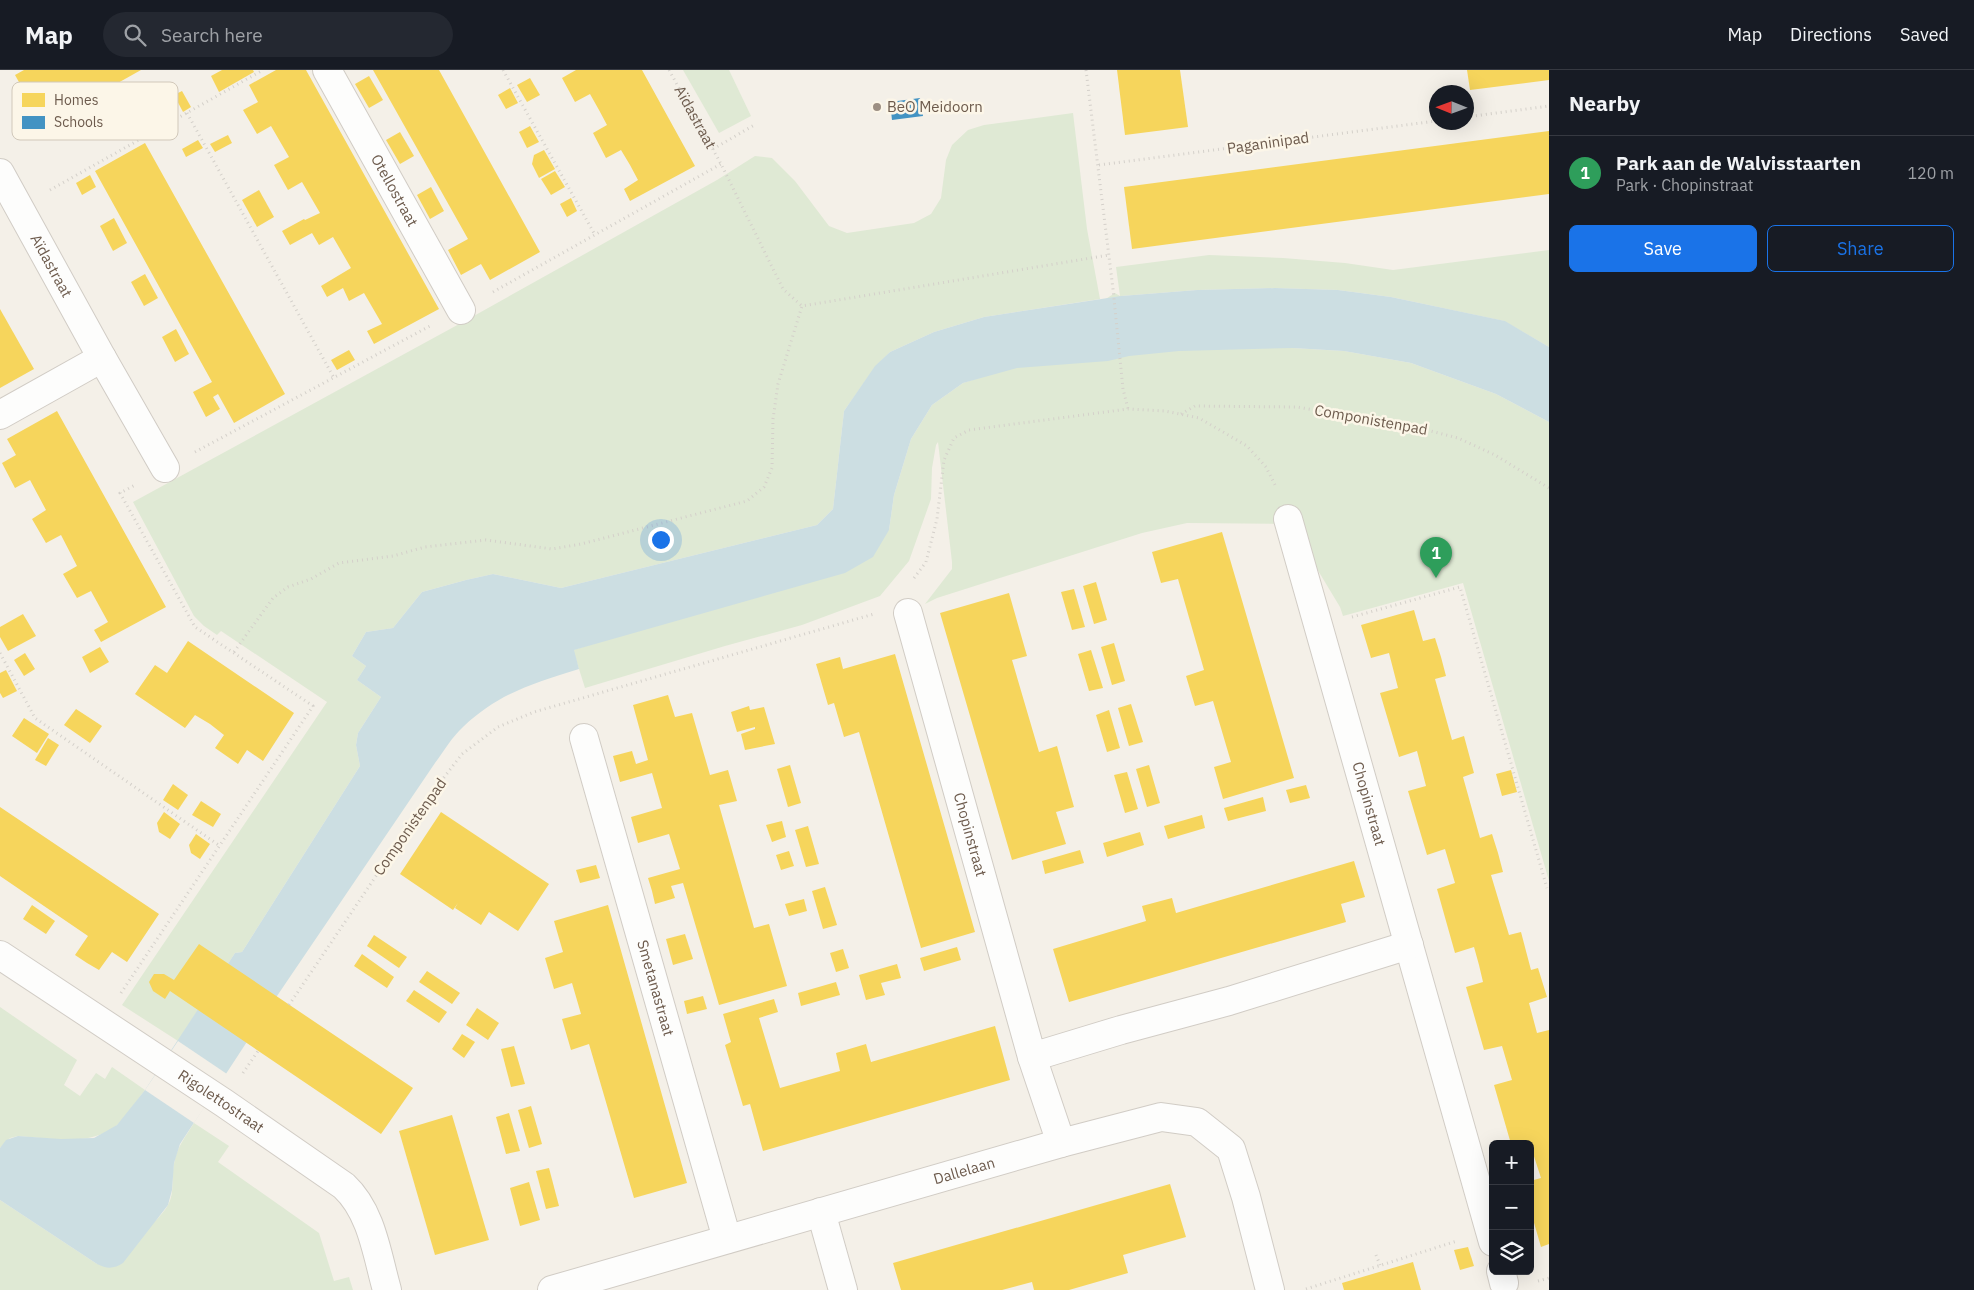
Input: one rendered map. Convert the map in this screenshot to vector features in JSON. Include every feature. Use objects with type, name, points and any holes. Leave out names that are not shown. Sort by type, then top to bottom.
[{"type":"street","name":"Otellostraat","points":[[327,70],[461,310]]},
{"type":"street","name":"Aïdastraat","points":[[0,173],[165,468]]},
{"type":"street","points":[[0,415],[102,358]]},
{"type":"street","name":"Chopinstraat","points":[[1288,519],[1489,1230]]},
{"type":"street","name":"Chopinstraat","points":[[908,613],[1032,1057],[1061,1143]]},
{"type":"street","name":"Smetanastraat","points":[[584,738],[726,1238]]},
{"type":"street","points":[[1032,1057],[1230,1000],[1409,945]]},
{"type":"street","name":"Rigolettostraat","points":[[0,955],[344,1186],[360,1204],[369,1226],[387,1290]]},
{"type":"street","name":"Dallelaan","points":[[552,1290],[726,1238],[1061,1143],[1161,1117],[1197,1122],[1231,1150],[1246,1196],[1270,1290]]},
{"type":"street","points":[[821,1212],[843,1290]]},
{"type":"path","points":[[178,118],[262,70]]},
{"type":"path","points":[[503,70],[595,235]]},
{"type":"path","name":"Aïdastraat","points":[[669,70],[721,164],[783,289],[802,306]]},
{"type":"path","points":[[1086,70],[1109,255],[1123,389],[1128,409]]},
{"type":"path","points":[[1474,116],[1549,106]]},
{"type":"path","points":[[187,113],[334,378]]},
{"type":"path","name":"Paganinipad","points":[[1098,165],[1429,122]]},
{"type":"path","points":[[713,150],[756,124]]},
{"type":"path","points":[[19,208],[139,140]]},
{"type":"path","points":[[101,1022],[313,706],[196,627],[120,493],[461,310],[721,164]]},
{"type":"path","points":[[234,652],[273,598],[288,587],[311,579],[339,563],[394,556],[425,547],[486,540],[552,549],[581,544],[747,501],[764,487],[772,468],[773,419],[778,384],[802,306],[1109,255]]},
{"type":"path","name":"Componistenpad","points":[[1181,414],[1195,406],[1297,407],[1415,427],[1458,438],[1495,454],[1549,488]]},
{"type":"path","points":[[910,583],[926,562],[937,519],[944,460],[954,438],[969,430],[1128,409],[1165,411],[1199,418],[1247,446],[1266,467],[1288,519]]},
{"type":"path","points":[[1318,627],[1460,587],[1547,888]]},
{"type":"path","name":"Componistenpad","points":[[289,1005],[432,794],[462,754],[498,727],[534,712],[878,612]]},
{"type":"path","points":[[0,653],[35,718],[220,846]]},
{"type":"path","points":[[1303,1290],[1380,1265],[1489,1238]]},
{"type":"path","points":[[1376,1256],[1380,1265]]},
{"type":"green space","points":[[683,70],[729,70],[751,116],[719,133]]},
{"type":"green space","points":[[1073,113],[1087,229],[1100,299],[984,317],[934,332],[890,352],[875,367],[844,411],[833,509],[817,525],[561,588],[493,574],[466,580],[422,592],[393,628],[366,632],[352,656],[366,666],[357,680],[381,697],[358,733],[356,745],[360,766],[242,952],[235,953],[178,1041],[122,1005],[327,702],[221,631],[217,635],[194,616],[133,502],[472,317],[717,180],[755,156],[772,158],[795,181],[829,226],[847,233],[914,223],[931,214],[941,198],[946,160],[952,145],[968,130],[984,125]]},
{"type":"green space","points":[[1549,250],[1549,347],[1504,321],[1391,297],[1338,290],[1275,288],[1197,290],[1121,296],[1292,348],[1344,351],[1411,363],[1496,394],[1549,422],[1549,881],[1463,583],[1343,616],[1340,607],[1290,524],[1187,523],[1142,533],[937,598],[925,604],[952,569],[938,442],[932,468],[931,499],[909,561],[880,596],[802,625],[585,688],[573,650],[622,635],[889,530],[894,495],[911,439],[932,405],[963,383],[985,376],[1115,293],[1120,296],[1116,267],[1209,255],[1345,263],[1393,270]]},
{"type":"green space","points":[[0,1007],[77,1060],[64,1085],[80,1096],[96,1073],[105,1079],[112,1067],[145,1090],[128,1114],[116,1126],[105,1133],[94,1137],[69,1140],[18,1136],[10,1138],[0,1148]]},
{"type":"green space","points":[[194,1123],[229,1146],[218,1162],[319,1233],[334,1281],[349,1277],[353,1290],[0,1290],[0,1200],[97,1264],[145,1230],[162,1214],[170,1200],[175,1158]]},
{"type":"shaded area","points":[[1275,288],[1338,290],[1391,297],[1505,321],[1549,347],[1549,422],[1496,394],[1411,363],[1344,351],[1292,348],[1179,351],[1129,356],[1108,361],[1017,368],[963,383],[932,405],[911,439],[894,495],[889,530],[873,557],[845,573],[574,650],[579,669],[547,679],[504,697],[476,715],[459,731],[435,763],[277,996],[180,1144],[174,1163],[172,1190],[168,1205],[123,1263],[110,1268],[97,1264],[0,1200],[0,1148],[6,1140],[18,1136],[61,1139],[94,1138],[117,1125],[145,1090],[235,953],[242,952],[360,766],[356,745],[358,733],[381,697],[357,680],[366,666],[352,656],[366,632],[393,628],[422,592],[466,580],[493,574],[561,588],[817,525],[833,509],[844,411],[875,366],[890,352],[934,332],[984,317],[1121,296],[1197,290]]},
{"type":"pier","points":[[178,1041],[227,1074],[194,1123],[145,1090]]},
{"type":"building: Homes","points":[[24,70],[141,70],[120,82],[19,82],[15,75]]},
{"type":"building: Homes","points":[[222,70],[253,70],[254,72],[219,92],[211,76]]},
{"type":"building: Homes","points":[[276,70],[306,70],[439,309],[374,344],[367,331],[382,324],[364,293],[349,301],[343,288],[327,297],[321,286],[351,268],[333,237],[319,245],[312,233],[290,245],[282,231],[320,213],[302,182],[288,190],[274,165],[289,157],[271,126],[257,134],[243,110],[258,102],[249,85]]},
{"type":"building: Homes","points":[[373,70],[439,70],[540,252],[490,280],[481,264],[461,275],[448,250],[468,239]]},
{"type":"building: Homes","points":[[576,70],[642,70],[695,166],[630,201],[624,189],[638,180],[630,165],[621,150],[606,158],[593,133],[607,125],[599,110],[590,94],[575,102],[562,78]]},
{"type":"building: Homes","points":[[1117,70],[1180,70],[1188,127],[1125,135]]},
{"type":"building: Homes","points":[[1467,70],[1549,70],[1549,80],[1474,89],[1474,85],[1469,85]]},
{"type":"building: Homes","points":[[369,76],[383,100],[369,108],[355,84]]},
{"type":"building: Homes","points":[[530,78],[540,95],[527,102],[517,85]]},
{"type":"building: Homes","points":[[510,88],[518,103],[506,109],[498,95]]},
{"type":"building: Homes","points":[[182,91],[191,107],[183,112],[178,103],[178,93]]},
{"type":"building: Homes","points":[[530,126],[539,142],[527,148],[519,132]]},
{"type":"building: Homes","points":[[1549,131],[1549,194],[1132,249],[1124,187]]},
{"type":"building: Homes","points":[[400,132],[414,156],[400,164],[386,140]]},
{"type":"building: Homes","points":[[228,135],[232,143],[215,152],[210,144]]},
{"type":"building: Homes","points":[[198,140],[203,148],[186,157],[182,149]]},
{"type":"building: Homes","points":[[145,143],[285,394],[234,423],[218,394],[213,397],[220,409],[206,417],[193,392],[212,382],[95,171]]},
{"type":"building: Homes","points":[[544,150],[555,169],[539,178],[532,164],[534,155]]},
{"type":"building: Homes","points":[[555,171],[565,187],[551,195],[541,179]]},
{"type":"building: Homes","points":[[90,175],[96,187],[82,195],[76,183]]},
{"type":"building: Homes","points":[[431,187],[444,211],[430,219],[417,195]]},
{"type":"building: Homes","points":[[259,190],[274,217],[257,227],[242,200]]},
{"type":"building: Homes","points":[[571,198],[577,211],[567,217],[560,204]]},
{"type":"building: Homes","points":[[114,218],[127,243],[113,251],[100,226]]},
{"type":"building: Homes","points":[[145,274],[158,298],[144,306],[131,282]]},
{"type":"building: Homes","points":[[0,309],[34,369],[0,388]]},
{"type":"building: Homes","points":[[176,329],[189,354],[175,362],[162,337]]},
{"type":"building: Homes","points":[[349,350],[355,360],[337,370],[331,360]]},
{"type":"building: Homes","points":[[57,411],[166,607],[101,642],[94,630],[108,622],[91,591],[77,598],[63,574],[77,566],[61,535],[46,543],[32,519],[46,510],[30,480],[15,488],[2,463],[16,455],[7,439]]},
{"type":"building: Homes","points":[[1222,532],[1294,778],[1223,799],[1214,767],[1231,762],[1213,701],[1195,706],[1186,676],[1204,670],[1178,579],[1161,583],[1152,552]]},
{"type":"building: Homes","points":[[1096,582],[1107,620],[1094,624],[1083,586]]},
{"type":"building: Homes","points":[[1074,589],[1085,627],[1072,630],[1061,592]]},
{"type":"building: Homes","points":[[1009,593],[1027,656],[1012,660],[1039,752],[1057,746],[1074,807],[1056,812],[1066,844],[1012,860],[940,613]]},
{"type":"building: Homes","points":[[1414,610],[1423,641],[1435,638],[1446,676],[1435,679],[1452,740],[1464,736],[1474,773],[1463,777],[1480,838],[1492,834],[1498,853],[1503,872],[1491,875],[1509,935],[1521,932],[1531,970],[1538,968],[1547,997],[1529,1003],[1537,1033],[1549,1030],[1549,1244],[1541,1247],[1534,1223],[1534,1180],[1541,1178],[1534,1156],[1534,1140],[1510,1140],[1494,1085],[1512,1080],[1502,1046],[1484,1050],[1466,987],[1483,982],[1474,947],[1455,953],[1437,889],[1455,883],[1445,849],[1427,855],[1408,791],[1426,786],[1417,751],[1399,757],[1380,693],[1398,688],[1389,653],[1371,658],[1361,625]]},
{"type":"building: Homes","points":[[23,614],[36,636],[8,651],[0,637],[0,627]]},
{"type":"building: Homes","points":[[188,641],[294,713],[263,761],[247,750],[238,764],[215,748],[224,735],[210,724],[195,715],[185,728],[135,694],[155,665],[167,673]]},
{"type":"building: Homes","points":[[1114,643],[1125,681],[1112,685],[1101,647]]},
{"type":"building: Homes","points":[[100,647],[109,662],[90,673],[82,657]]},
{"type":"building: Homes","points":[[1091,650],[1103,688],[1089,691],[1078,654]]},
{"type":"building: Homes","points":[[25,653],[35,669],[24,676],[14,660]]},
{"type":"building: Homes","points":[[895,654],[975,932],[921,948],[859,732],[844,737],[834,703],[828,705],[816,664],[840,657],[843,669]]},
{"type":"building: Homes","points":[[6,670],[17,691],[3,698],[0,693],[0,673]]},
{"type":"building: Homes","points":[[668,695],[675,717],[692,713],[710,775],[728,770],[737,801],[719,805],[754,928],[769,924],[787,986],[719,1005],[683,883],[671,886],[675,898],[655,904],[648,878],[680,869],[669,834],[638,843],[631,817],[662,808],[652,773],[620,782],[613,756],[632,751],[636,764],[648,760],[633,705]]},
{"type":"building: Homes","points":[[1131,704],[1143,742],[1129,746],[1118,708]]},
{"type":"building: Homes","points":[[749,706],[750,710],[764,707],[775,744],[745,750],[741,734],[755,729],[755,727],[737,732],[731,712]]},
{"type":"building: Homes","points":[[76,709],[102,726],[90,743],[64,725]]},
{"type":"building: Homes","points":[[1109,710],[1120,748],[1107,752],[1096,715]]},
{"type":"building: Homes","points":[[24,718],[49,734],[37,753],[12,736]]},
{"type":"building: Homes","points":[[48,738],[59,745],[46,766],[35,760]]},
{"type":"building: Homes","points":[[790,765],[801,803],[788,807],[777,769]]},
{"type":"building: Homes","points":[[1149,765],[1160,803],[1147,807],[1136,769]]},
{"type":"building: Homes","points":[[1511,770],[1517,792],[1502,796],[1496,774]]},
{"type":"building: Homes","points":[[1127,772],[1138,809],[1125,813],[1114,775]]},
{"type":"building: Homes","points":[[173,784],[188,795],[178,810],[163,800]]},
{"type":"building: Homes","points":[[1306,785],[1310,798],[1290,803],[1286,790]]},
{"type":"building: Homes","points":[[1263,797],[1266,811],[1228,821],[1224,808]]},
{"type":"building: Homes","points":[[201,801],[221,814],[213,827],[192,815]]},
{"type":"building: Homes","points":[[0,807],[159,914],[127,962],[112,952],[99,970],[75,955],[88,936],[0,876]]},
{"type":"building: Homes","points":[[164,812],[180,824],[170,839],[159,832],[157,823]]},
{"type":"building: Homes","points":[[441,812],[549,884],[518,931],[489,912],[481,925],[455,908],[458,903],[453,910],[400,874]]},
{"type":"building: Homes","points":[[1202,815],[1205,828],[1168,839],[1164,826]]},
{"type":"building: Homes","points":[[782,821],[786,837],[772,842],[766,825]]},
{"type":"building: Homes","points":[[808,826],[819,864],[806,867],[795,830]]},
{"type":"building: Homes","points":[[1140,832],[1144,845],[1107,857],[1103,843]]},
{"type":"building: Homes","points":[[196,834],[210,844],[200,859],[191,853],[189,845]]},
{"type":"building: Homes","points":[[1080,850],[1084,863],[1045,874],[1042,861]]},
{"type":"building: Homes","points":[[789,851],[794,866],[781,870],[776,855]]},
{"type":"building: Homes","points":[[1354,861],[1365,897],[1341,904],[1346,922],[1069,1002],[1053,949],[1146,921],[1142,906],[1172,898],[1176,913]]},
{"type":"building: Homes","points":[[596,865],[600,878],[580,883],[576,870]]},
{"type":"building: Homes","points":[[825,887],[837,925],[823,929],[812,891]]},
{"type":"building: Homes","points":[[804,899],[807,911],[789,916],[785,904]]},
{"type":"building: Homes","points":[[32,905],[55,921],[46,934],[23,919]]},
{"type":"building: Homes","points":[[608,905],[687,1183],[634,1198],[589,1044],[571,1050],[562,1019],[581,1014],[572,983],[554,989],[545,958],[563,952],[554,921]]},
{"type":"building: Homes","points":[[685,934],[693,959],[673,965],[666,939]]},
{"type":"building: Homes","points":[[374,935],[407,957],[399,968],[367,946]]},
{"type":"building: Homes","points":[[199,944],[413,1088],[381,1134],[170,991],[165,999],[153,991],[149,982],[154,974],[164,974],[174,980]]},
{"type":"building: Homes","points":[[957,947],[961,960],[924,971],[920,958]]},
{"type":"building: Homes","points":[[843,949],[849,968],[836,972],[830,953]]},
{"type":"building: Homes","points":[[362,954],[394,977],[387,988],[354,966]]},
{"type":"building: Homes","points":[[897,964],[901,978],[881,983],[885,995],[866,1000],[859,975]]},
{"type":"building: Homes","points":[[427,971],[460,993],[452,1004],[419,982]]},
{"type":"building: Homes","points":[[836,982],[840,995],[801,1006],[798,993]]},
{"type":"building: Homes","points":[[414,990],[447,1012],[439,1023],[406,1001]]},
{"type":"building: Homes","points":[[703,996],[707,1009],[687,1014],[684,1001]]},
{"type":"building: Homes","points":[[774,999],[778,1012],[759,1018],[780,1088],[840,1071],[836,1053],[866,1044],[871,1062],[995,1026],[1010,1080],[763,1151],[750,1104],[743,1106],[725,1045],[731,1042],[723,1014]]},
{"type":"building: Homes","points":[[477,1008],[499,1023],[488,1040],[466,1025]]},
{"type":"building: Homes","points":[[462,1034],[475,1042],[464,1058],[452,1049]]},
{"type":"building: Homes","points":[[514,1046],[525,1084],[511,1087],[501,1049]]},
{"type":"building: Homes","points":[[531,1106],[542,1144],[529,1148],[518,1110]]},
{"type":"building: Homes","points":[[509,1113],[520,1151],[506,1154],[496,1117]]},
{"type":"building: Homes","points":[[452,1115],[489,1240],[435,1255],[399,1131]]},
{"type":"building: Homes","points":[[549,1168],[559,1206],[546,1209],[536,1171]]},
{"type":"building: Homes","points":[[529,1182],[540,1220],[520,1226],[510,1188]]},
{"type":"building: Homes","points":[[1170,1184],[1186,1237],[1123,1255],[1128,1273],[1069,1290],[1034,1290],[1032,1282],[1002,1290],[901,1290],[893,1263]]},
{"type":"building: Homes","points":[[1468,1247],[1474,1266],[1460,1270],[1454,1250]]},
{"type":"building: Homes","points":[[1413,1262],[1421,1290],[1344,1290],[1342,1283]]},
{"type":"building: Schools","points":[[920,98],[923,116],[892,120],[890,102]]},
{"type":"place","name":"BeO Meidoorn","points":[[877,107]]},
{"type":"place","name":"Park aan de Walvisstaarten","points":[[1436,578]]}]
